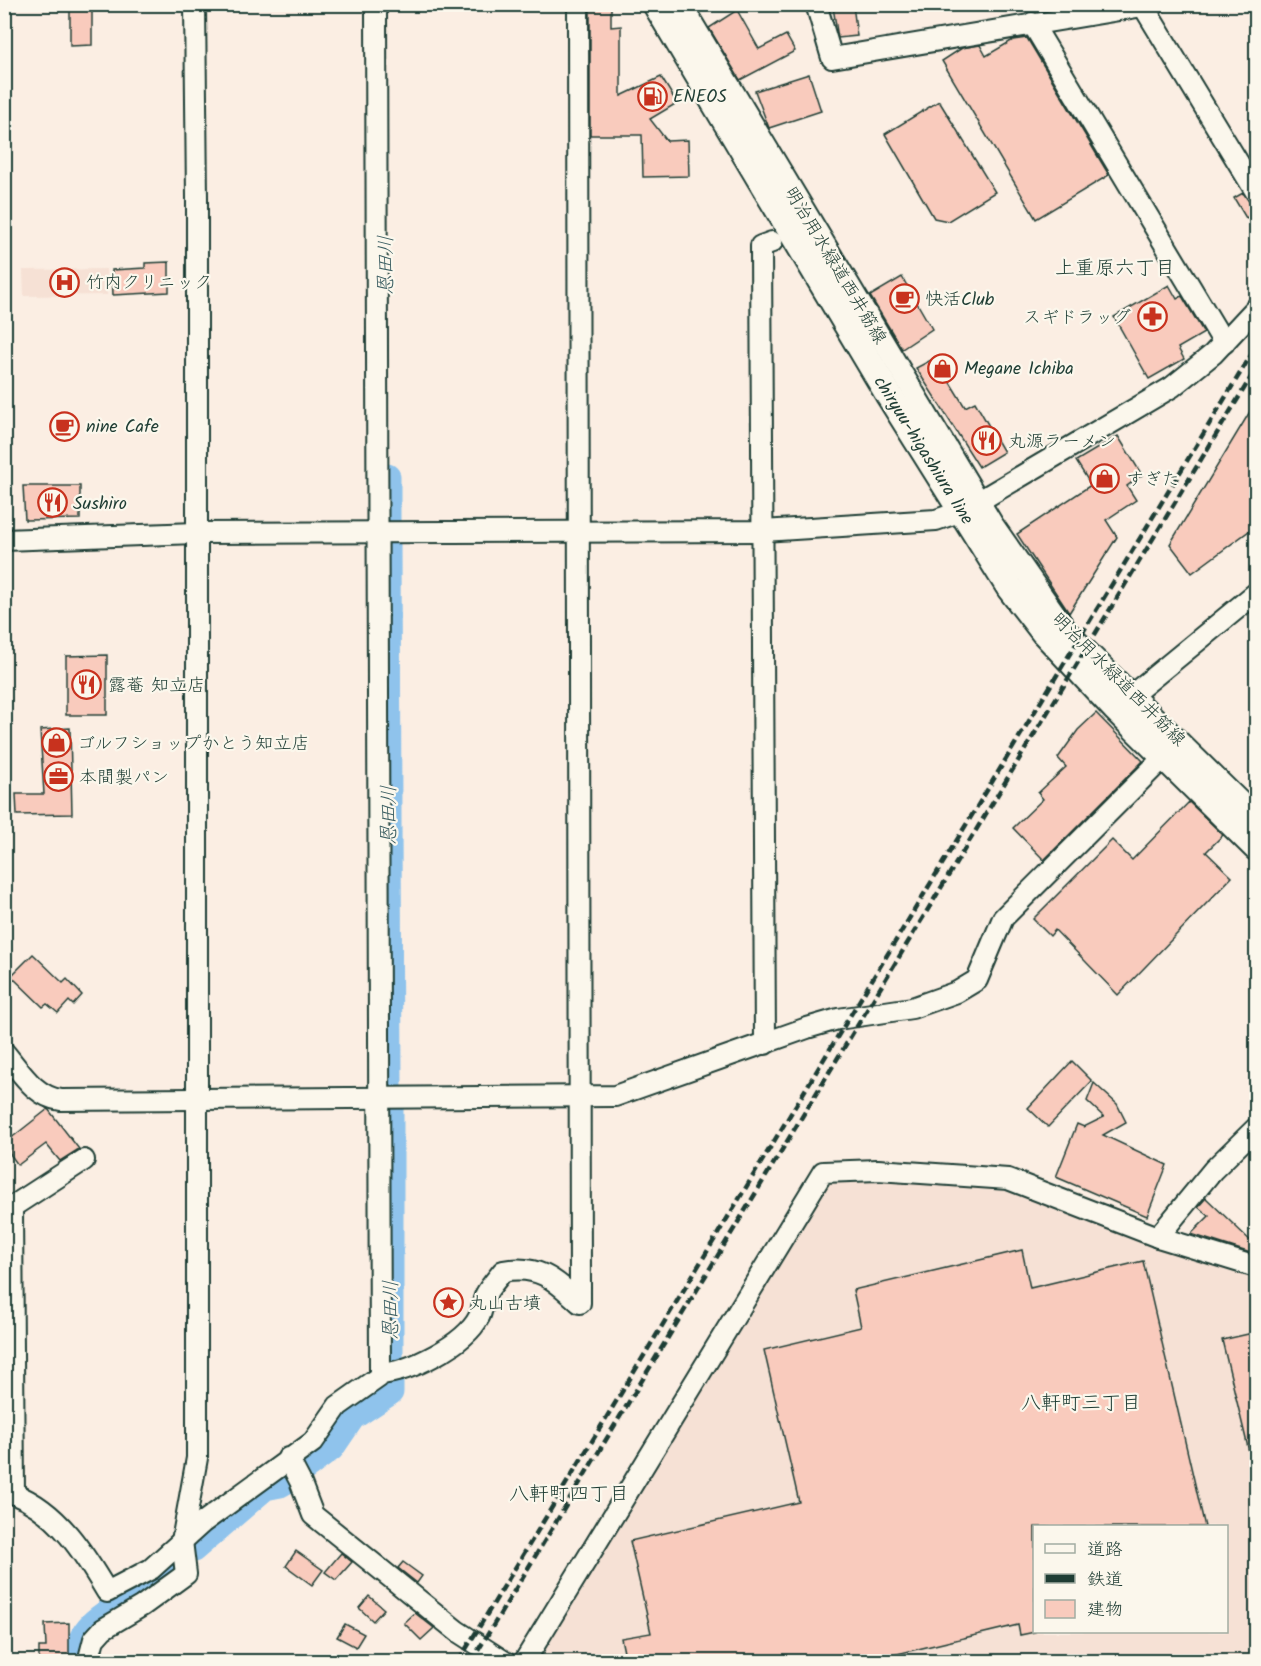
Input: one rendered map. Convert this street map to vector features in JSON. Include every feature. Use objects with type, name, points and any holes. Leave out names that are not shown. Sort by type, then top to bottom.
[{"type":"main road","name":"chiryuu-higashiura line","points":[[656,4],[889,394],[970,506],[1010,588],[1044,632],[1124,701],[1164,757],[1257,847]]},
{"type":"street","points":[[88,1662],[94,1639],[103,1629],[142,1606],[186,1574],[182,1541],[197,1458],[195,4]]},
{"type":"street","points":[[376,4],[380,1098],[386,1373]]},
{"type":"street","points":[[84,1160],[8,1211],[14,1494],[34,1502],[56,1522],[85,1555],[107,1592],[151,1569],[182,1541],[288,1458],[313,1442],[338,1406],[386,1373],[441,1352],[466,1335],[479,1317],[486,1294],[503,1271],[522,1268],[538,1272],[562,1286],[580,1303],[578,4]]},
{"type":"street","name":"明治用水緑道西井筋線","points":[[681,4],[970,506]]},
{"type":"street","points":[[816,4],[832,58],[1147,5],[1257,192]]},
{"type":"street","points":[[1032,23],[1224,343]]},
{"type":"street","points":[[765,1044],[761,246],[772,242]]},
{"type":"street","points":[[4,540],[196,533],[763,531],[936,520],[970,506],[1172,387],[1224,343],[1257,308]]},
{"type":"street","points":[[1124,701],[1257,593]]},
{"type":"street","name":"明治用水緑道西井筋線","points":[[1124,701],[1257,817]]},
{"type":"street","points":[[4,1053],[38,1092],[49,1099],[615,1096],[837,1019],[912,1008],[957,992],[977,980],[1003,918],[1164,757]]},
{"type":"street","points":[[1158,1237],[1213,1170],[1257,1128]]},
{"type":"street","points":[[524,1662],[823,1172],[878,1170],[1008,1179],[1158,1237],[1257,1267]]},
{"type":"street","points":[[288,1458],[313,1515],[447,1624],[505,1662]]},
{"type":"shaded area","name":"竹内クリニック","points":[[106,269],[107,295],[24,296],[23,270]]},
{"type":"shaded area","points":[[851,1176],[986,1181],[1144,1243],[1256,1273],[1256,1661],[538,1662],[534,1659],[826,1184]]},
{"type":"building","points":[[70,4],[92,4],[92,45],[70,46]]},
{"type":"building","points":[[590,4],[611,4],[611,27],[621,26],[621,96],[661,77],[677,103],[650,119],[667,141],[688,140],[689,176],[643,177],[642,135],[590,135]]},
{"type":"building","points":[[853,5],[857,36],[838,38],[833,7]]},
{"type":"building","points":[[737,10],[759,49],[786,35],[795,51],[740,80],[709,28]]},
{"type":"building","points":[[1027,38],[1109,175],[1036,219],[942,61],[962,48],[980,45],[986,56],[1013,40]]},
{"type":"building","points":[[809,74],[821,111],[769,128],[755,91]]},
{"type":"building","points":[[939,101],[995,192],[948,221],[934,218],[885,134]]},
{"type":"building","points":[[1243,193],[1257,207],[1257,212],[1246,218],[1234,198]]},
{"type":"building","points":[[169,262],[169,292],[113,295],[112,270],[145,268],[145,263]]},
{"type":"building","points":[[902,277],[932,329],[902,349],[870,296]]},
{"type":"building","points":[[1169,285],[1177,299],[1182,296],[1204,333],[1178,348],[1184,359],[1149,379],[1114,317]]},
{"type":"building","points":[[935,358],[965,407],[975,402],[1004,452],[979,467],[916,368]]},
{"type":"building","points":[[1257,400],[1257,525],[1192,573],[1170,544]]},
{"type":"building","points":[[1118,436],[1142,475],[1127,486],[1136,500],[1106,520],[1117,537],[1069,613],[1017,534],[1091,485],[1076,461]]},
{"type":"building","name":"Sushiro","points":[[23,486],[80,486],[80,519],[25,520]]},
{"type":"building","name":"露菴 知立店","points":[[107,655],[107,715],[66,715],[66,656]]},
{"type":"building","points":[[1096,713],[1143,761],[1044,860],[1013,828],[1043,799],[1038,793],[1066,767],[1058,758],[1078,730]]},
{"type":"building","name":"本間製パン","points":[[70,728],[72,814],[17,815],[16,794],[44,794],[40,730]]},
{"type":"building","points":[[1189,802],[1223,835],[1206,852],[1232,877],[1118,995],[1055,930],[1050,936],[1033,919],[1112,840],[1132,860]]},
{"type":"building","points":[[33,954],[63,983],[67,979],[82,995],[73,1005],[69,1001],[58,1013],[47,1004],[43,1007],[11,976]]},
{"type":"building","points":[[1072,1061],[1092,1081],[1048,1127],[1028,1108]]},
{"type":"building","points":[[1094,1083],[1117,1104],[1126,1122],[1103,1135],[1167,1165],[1147,1216],[1056,1177],[1077,1124],[1084,1127],[1104,1117],[1087,1101]]},
{"type":"building","points":[[48,1109],[79,1149],[60,1161],[46,1144],[18,1165],[10,1154],[10,1139]]},
{"type":"building","points":[[1206,1198],[1257,1247],[1257,1255],[1191,1234],[1209,1216],[1198,1207]]},
{"type":"building","points":[[1022,1250],[1030,1288],[1143,1261],[1205,1525],[1033,1525],[1033,1632],[1020,1635],[1018,1625],[864,1662],[626,1662],[621,1638],[651,1633],[630,1541],[799,1502],[764,1350],[861,1327],[853,1290]]},
{"type":"building","points":[[1257,1332],[1257,1463],[1252,1464],[1222,1340]]},
{"type":"building","points":[[296,1551],[323,1570],[312,1585],[286,1566]]},
{"type":"building","points":[[341,1553],[352,1562],[336,1580],[325,1572]]},
{"type":"building","points":[[403,1562],[422,1576],[417,1583],[398,1568]]},
{"type":"building","points":[[369,1596],[384,1609],[373,1621],[359,1608]]},
{"type":"building","points":[[415,1613],[434,1628],[421,1640],[404,1623]]},
{"type":"building","points":[[69,1623],[69,1662],[39,1662],[39,1647],[46,1647],[45,1624]]},
{"type":"building","points":[[345,1624],[364,1634],[356,1647],[337,1637]]},
{"type":"waterway","name":"恩田川","points":[[387,477],[387,525]]},
{"type":"waterway","name":"恩田川","points":[[387,539],[389,1092]]},
{"type":"waterway","name":"恩田川","points":[[299,1472],[331,1448],[352,1417],[390,1392],[390,1105]]},
{"type":"waterway","name":"恩田川","points":[[193,1549],[265,1487],[280,1484],[294,1476]]},
{"type":"waterway","name":"恩田川","points":[[77,1662],[79,1646],[94,1623],[153,1587],[177,1564]]},
{"type":"railway","points":[[458,1662],[1256,347]]},
{"type":"railway","points":[[471,1662],[1256,369]]},
{"type":"place","name":"ENEOS","points":[[652,96]]},
{"type":"place","name":"竹内クリニック","points":[[65,282]]},
{"type":"place","name":"快活Club","points":[[904,299]]},
{"type":"place","name":"スギドラッグ","points":[[1152,317]]},
{"type":"place","name":"Megane Ichiba","points":[[943,368]]},
{"type":"place","name":"nine Cafe","points":[[65,426]]},
{"type":"place","name":"丸源ラーメン","points":[[987,441]]},
{"type":"place","name":"すぎた","points":[[1105,479]]},
{"type":"place","name":"Sushiro","points":[[52,503]]},
{"type":"place","name":"露菴 知立店","points":[[87,685]]},
{"type":"place","name":"ゴルフショップかとう知立店","points":[[56,743]]},
{"type":"place","name":"本間製パン","points":[[58,777]]},
{"type":"place","name":"丸山古墳","points":[[448,1303]]},
{"type":"district","name":"上重原六丁目","points":[[1115,267]]},
{"type":"district","name":"八軒町三丁目","points":[[1081,1402]]},
{"type":"district","name":"八軒町四丁目","points":[[569,1493]]}]
